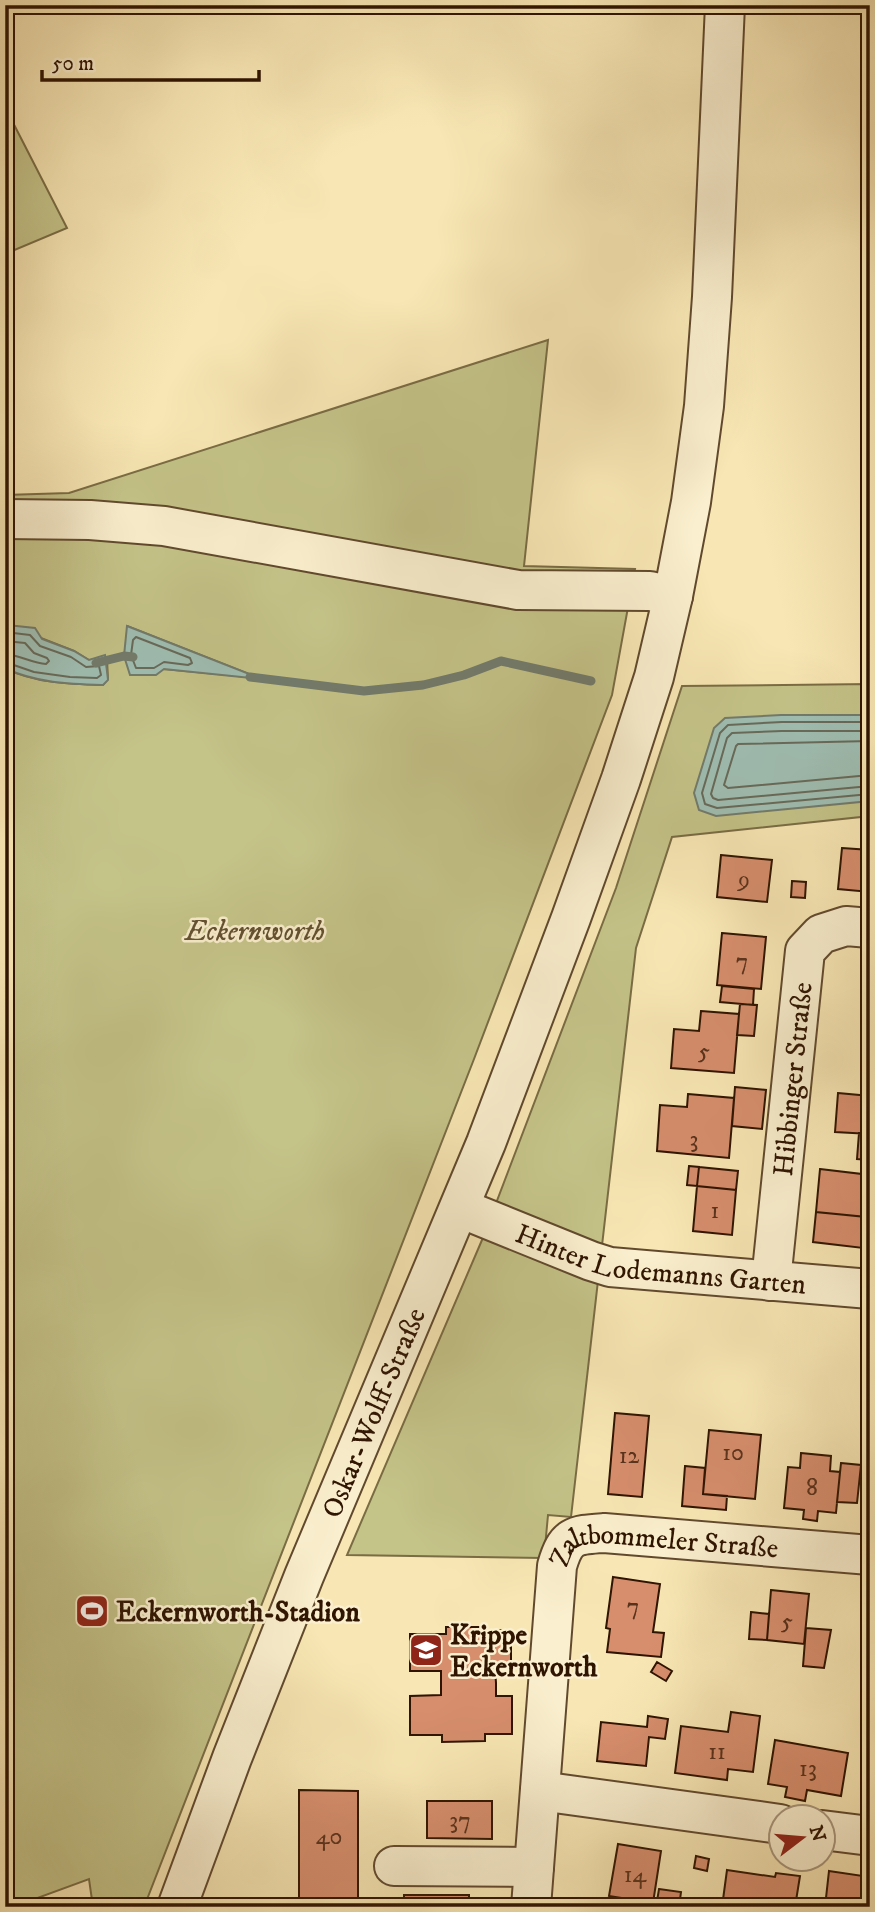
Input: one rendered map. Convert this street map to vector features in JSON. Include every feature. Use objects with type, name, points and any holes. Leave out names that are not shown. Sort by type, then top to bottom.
[{"type":"street","name":"Oskar-Wolff-Straße","points":[[177,1907],[304,1576],[460,1208],[571,918],[654,677],[691,502],[704,406],[712,297],[725,5]]},
{"type":"street","points":[[5,519],[90,520],[164,526],[518,590],[650,591],[673,596]]},
{"type":"street","name":"Hibbinger Straße","points":[[771,1280],[805,951],[821,934],[846,926],[870,928]]},
{"type":"street","name":"Hinter Lodemanns Garten","points":[[460,1208],[610,1267],[870,1289]]},
{"type":"street","name":"Zaltbommeler Straße","points":[[540,1791],[556,1566],[566,1542],[580,1535],[604,1533],[870,1555]]},
{"type":"street","points":[[531,1907],[540,1791],[766,1822]]},
{"type":"street","points":[[836,1832],[870,1836]]},
{"type":"street","points":[[394,1866],[534,1867]]},
{"type":"green space","points":[[5,107],[67,228],[5,254]]},
{"type":"green space","name":"Eckernworth","points":[[548,340],[524,566],[635,569],[612,695],[474,1059],[144,1907],[93,1907],[89,1879],[13,1907],[5,1907],[5,668],[40,680],[65,683],[103,685],[108,679],[107,659],[89,660],[74,651],[8,625],[5,631],[5,495],[69,493]],"holes":[[[127,626],[259,678],[164,669]]]},
{"type":"green space","points":[[870,684],[870,816],[672,837],[636,948],[571,1517],[548,1515],[544,1558],[347,1555],[482,1240],[616,888],[682,686]]},
{"type":"water","points":[[7,625],[35,628],[42,639],[89,660],[105,655],[108,680],[103,685],[53,682],[28,677],[5,668]]},
{"type":"water","points":[[127,626],[262,679],[164,669],[156,675],[130,675],[124,656]]},
{"type":"water","points":[[870,715],[870,801],[716,816],[699,810],[694,793],[714,728],[725,718]]},
{"type":"building","points":[[842,848],[870,850],[870,892],[838,889]]},
{"type":"building","points":[[721,855],[772,860],[767,902],[717,897]]},
{"type":"building","points":[[792,881],[806,882],[805,898],[791,897]]},
{"type":"building","points":[[722,933],[766,937],[761,989],[717,985]]},
{"type":"building","points":[[722,986],[754,989],[753,1005],[720,1002]]},
{"type":"building","points":[[740,1004],[757,1005],[754,1036],[737,1035]]},
{"type":"building","points":[[701,1011],[739,1014],[734,1073],[671,1068],[674,1029],[699,1031]]},
{"type":"building","points":[[735,1087],[766,1090],[762,1129],[732,1126]]},
{"type":"building","points":[[838,1093],[870,1096],[870,1134],[835,1132]]},
{"type":"building","points":[[688,1094],[734,1098],[729,1158],[657,1151],[660,1105],[687,1107]]},
{"type":"building","points":[[859,1133],[870,1134],[870,1160],[857,1159]]},
{"type":"building","points":[[689,1166],[699,1167],[697,1186],[687,1185]]},
{"type":"building","points":[[699,1167],[738,1171],[736,1190],[697,1186]]},
{"type":"building","points":[[820,1169],[870,1175],[866,1217],[816,1212]]},
{"type":"building","points":[[697,1186],[736,1190],[732,1235],[693,1231]]},
{"type":"building","points":[[816,1212],[866,1217],[863,1248],[813,1242]]},
{"type":"building","points":[[615,1413],[649,1416],[642,1497],[608,1494]]},
{"type":"building","points":[[709,1430],[761,1435],[755,1499],[703,1494]]},
{"type":"building","points":[[801,1453],[831,1456],[830,1471],[840,1472],[836,1513],[818,1511],[817,1521],[803,1519],[804,1510],[784,1508],[788,1467],[800,1468]]},
{"type":"building","points":[[841,1463],[861,1465],[857,1503],[837,1502]]},
{"type":"building","points":[[685,1466],[705,1468],[703,1494],[727,1496],[726,1510],[682,1506]]},
{"type":"building","points":[[613,1577],[660,1584],[653,1632],[664,1633],[661,1657],[607,1652],[610,1629],[606,1628]]},
{"type":"building","points":[[771,1590],[809,1594],[804,1644],[767,1640]]},
{"type":"building","points":[[751,1612],[769,1614],[767,1640],[749,1639]]},
{"type":"building","points":[[446,1627],[511,1630],[511,1668],[495,1668],[496,1696],[512,1696],[512,1734],[485,1734],[485,1741],[442,1742],[442,1735],[410,1735],[410,1696],[441,1695],[441,1671],[410,1671],[410,1634],[446,1634]]},
{"type":"building","points":[[806,1628],[831,1630],[824,1668],[803,1666]]},
{"type":"building","points":[[657,1662],[672,1671],[666,1681],[651,1672]]},
{"type":"building","points":[[731,1712],[760,1716],[753,1772],[728,1769],[727,1780],[675,1773],[681,1726],[728,1732]]},
{"type":"building","points":[[648,1716],[668,1719],[665,1739],[649,1737],[646,1766],[597,1761],[601,1722],[647,1727]]},
{"type":"building","points":[[775,1740],[848,1753],[841,1796],[807,1790],[805,1801],[785,1797],[787,1787],[768,1784]]},
{"type":"building","points":[[299,1790],[358,1791],[358,1900],[299,1900]]},
{"type":"building","points":[[427,1801],[492,1801],[492,1839],[427,1838]]},
{"type":"building","points":[[618,1844],[661,1851],[653,1903],[609,1896]]},
{"type":"building","points":[[696,1856],[709,1859],[707,1871],[694,1868]]},
{"type":"building","points":[[727,1870],[775,1877],[776,1874],[800,1876],[795,1907],[722,1907]]},
{"type":"building","points":[[836,1872],[870,1877],[870,1907],[831,1907],[832,1899],[826,1898],[829,1874]]},
{"type":"building","points":[[659,1889],[681,1892],[679,1907],[656,1907]]},
{"type":"building","points":[[404,1895],[469,1895],[469,1907],[404,1907]]},
{"type":"waterway","points":[[96,663],[124,656],[133,657]]},
{"type":"waterway","points":[[250,677],[364,691],[423,685],[464,675],[501,661],[591,681]]},
{"type":"place","name":"Eckernworth-Stadion","points":[[92,1611]]},
{"type":"place","name":"Krippe Eckernworth","points":[[426,1650]]}]
